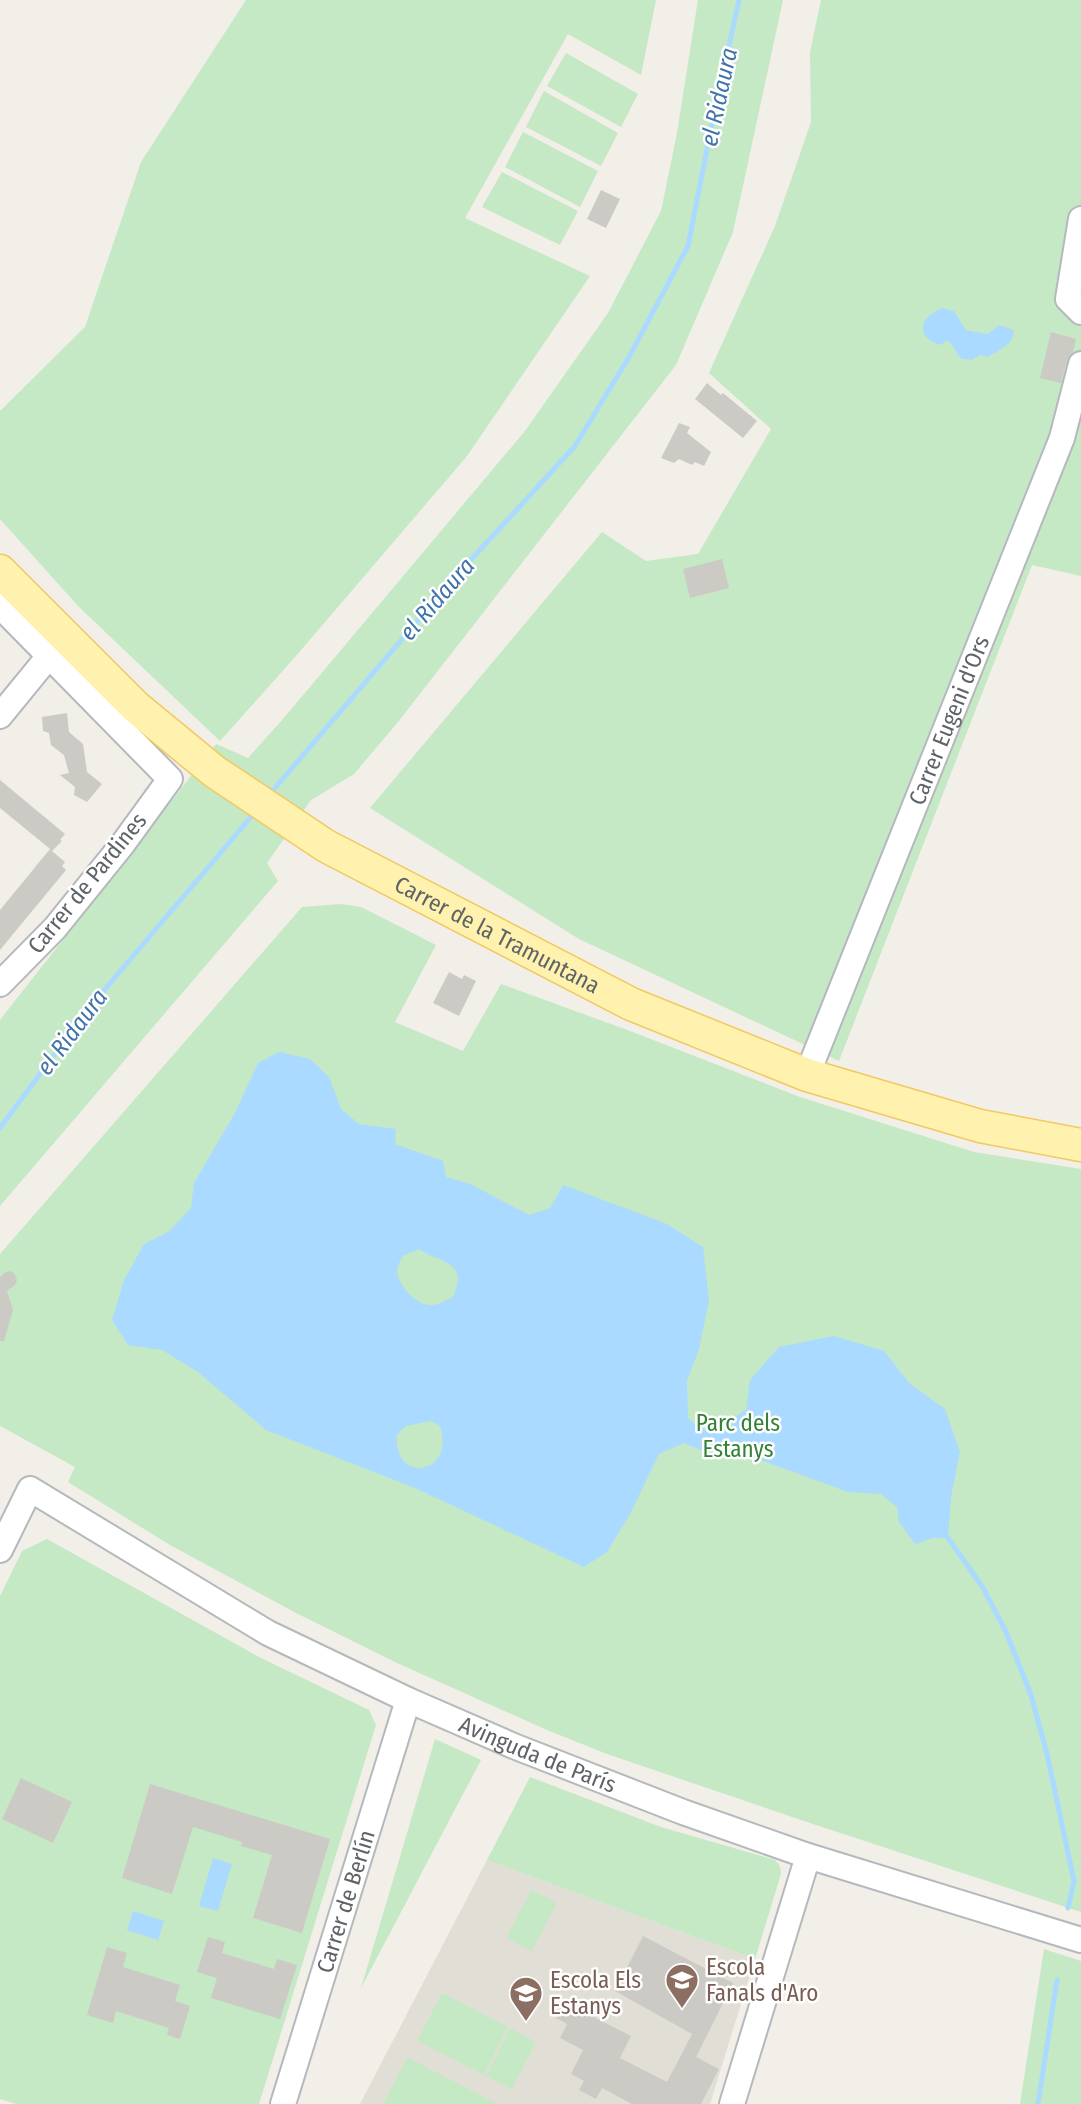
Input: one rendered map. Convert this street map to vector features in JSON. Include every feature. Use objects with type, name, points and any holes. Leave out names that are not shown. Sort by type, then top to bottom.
[{"type":"main road","name":"Carrer de la Tramuntana","points":[[0,571],[136,707],[215,772],[326,846],[631,1004],[807,1074],[980,1126],[1081,1145]]},
{"type":"street","points":[[1081,219],[1068,299],[1081,312]]},
{"type":"street","name":"Carrer Eugeni d'Ors","points":[[807,1074],[1062,438],[1081,364]]},
{"type":"street","points":[[0,606],[49,656],[0,716]]},
{"type":"street","name":"Carrer de Pardines","points":[[0,984],[55,928],[122,845],[170,779],[49,656]]},
{"type":"street","name":"Avinguda de París","points":[[0,1550],[30,1489],[268,1633],[408,1700],[516,1747],[683,1812],[808,1856],[1081,1940]]},
{"type":"street","name":"Carrer de Berlín","points":[[283,2104],[408,1700]]},
{"type":"street","points":[[732,2104],[808,1856]]},
{"type":"shaded area","name":"Escola Els Estanys","points":[[487,1860],[755,1959],[710,2104],[360,2104]]},
{"type":"green space","points":[[246,0],[656,0],[641,75],[568,34],[465,218],[590,276],[467,456],[220,741],[79,607],[0,519],[0,411],[85,327],[141,162]]},
{"type":"green space","points":[[698,0],[783,0],[733,232],[676,365],[398,722],[354,774],[311,800],[267,863],[278,881],[0,1206],[0,1020],[216,744],[248,758],[283,719],[525,431],[608,313],[661,211],[677,133]]},
{"type":"green space","points":[[821,0],[1081,0],[1081,576],[1032,565],[839,1061],[579,939],[370,808],[602,532],[646,561],[698,554],[771,429],[709,373],[775,226],[811,122],[810,52]]},
{"type":"green space","points":[[566,53],[638,94],[621,127],[547,86]]},
{"type":"green space","points":[[544,91],[618,133],[601,166],[526,127]]},
{"type":"green space","points":[[523,132],[598,171],[580,207],[505,167]]},
{"type":"green space","points":[[502,172],[578,211],[560,245],[482,207]]},
{"type":"green space","name":"Parc dels Estanys","points":[[341,904],[361,907],[436,945],[395,1022],[463,1051],[501,984],[800,1097],[974,1152],[1081,1169],[1081,1912],[607,1754],[397,1663],[296,1613],[170,1545],[68,1482],[75,1467],[0,1426],[0,1254],[302,907]]},
{"type":"green space","points":[[47,1539],[261,1658],[369,1710],[376,1725],[259,2104],[16,2104],[0,2099],[0,1596],[22,1551]]},
{"type":"green space","points":[[435,1739],[481,1760],[361,1988]]},
{"type":"green space","points":[[530,1777],[661,1827],[775,1860],[780,1866],[781,1874],[755,1959],[487,1860]]},
{"type":"green space","points":[[531,1890],[557,1903],[532,1951],[506,1938]]},
{"type":"green space","points":[[1044,1949],[1081,1961],[1081,2104],[1020,2104]]},
{"type":"green space","points":[[442,1993],[508,2027],[484,2075],[417,2041]]},
{"type":"green space","points":[[510,2028],[536,2042],[512,2089],[486,2076]]},
{"type":"green space","points":[[407,2057],[497,2104],[383,2104]]},
{"type":"water","points":[[942,308],[954,311],[966,330],[987,334],[1000,325],[1013,330],[1012,339],[988,357],[980,355],[971,360],[960,358],[950,342],[936,344],[928,339],[923,331],[927,318]]},
{"type":"water","points":[[279,1052],[310,1059],[329,1077],[341,1109],[359,1124],[396,1129],[395,1144],[443,1161],[446,1177],[470,1184],[529,1215],[550,1208],[563,1185],[667,1224],[703,1247],[709,1300],[699,1349],[687,1381],[688,1418],[700,1429],[718,1427],[746,1410],[750,1380],[779,1347],[834,1336],[884,1351],[910,1384],[945,1409],[960,1452],[951,1497],[948,1538],[933,1538],[915,1544],[899,1522],[897,1507],[881,1494],[848,1492],[755,1458],[712,1455],[684,1443],[659,1454],[630,1514],[607,1552],[584,1567],[415,1488],[266,1430],[198,1372],[162,1350],[128,1345],[112,1320],[124,1280],[144,1244],[168,1232],[191,1208],[194,1183],[235,1113],[258,1063]],"holes":[[[419,1249],[455,1270],[458,1276],[453,1297],[432,1305],[420,1302],[405,1289],[398,1278],[398,1266],[403,1256]],[[431,1421],[440,1426],[443,1443],[439,1455],[432,1464],[423,1468],[413,1467],[404,1461],[398,1451],[397,1435],[406,1426]]]},
{"type":"water","points":[[213,1858],[232,1864],[218,1911],[199,1906]]},
{"type":"water","points":[[133,1911],[164,1921],[158,1940],[127,1930]]},
{"type":"building","points":[[601,190],[620,199],[606,228],[587,219]]},
{"type":"building","points":[[1051,332],[1076,339],[1061,383],[1040,378]]},
{"type":"building","points":[[707,383],[757,421],[743,438],[695,399]]},
{"type":"building","points":[[679,423],[690,427],[687,433],[711,452],[704,466],[695,462],[692,465],[679,459],[674,463],[661,458]]},
{"type":"building","points":[[722,559],[729,588],[690,598],[683,569]]},
{"type":"building","points":[[67,713],[69,732],[83,744],[87,772],[102,784],[87,802],[74,795],[75,787],[60,775],[69,773],[64,755],[51,745],[49,733],[43,731],[42,717]]},
{"type":"building","points":[[0,780],[65,834],[52,851],[65,862],[62,866],[66,870],[0,950],[0,910],[50,849],[0,808]]},
{"type":"building","points":[[449,972],[462,979],[464,975],[476,981],[459,1016],[433,1003]]},
{"type":"building","points":[[9,1271],[14,1273],[17,1280],[7,1291],[13,1310],[4,1341],[0,1341],[0,1275],[1,1277]]},
{"type":"building","points":[[21,1778],[72,1802],[53,1843],[2,1819]]},
{"type":"building","points":[[150,1784],[330,1839],[302,1933],[253,1918],[272,1855],[241,1846],[242,1842],[193,1827],[172,1894],[122,1878]]},
{"type":"building","points":[[643,1936],[733,1983],[696,2057],[719,2069],[701,2104],[632,2104],[602,2088],[596,2099],[579,2090],[584,2081],[571,2074],[583,2050],[560,2038],[567,2024],[556,2018],[564,2002],[631,2036],[620,2058],[667,2082],[692,2034],[615,1991]]},
{"type":"building","points":[[208,1937],[225,1942],[222,1953],[274,1969],[277,1959],[297,1965],[280,2019],[211,1998],[217,1978],[197,1972]]},
{"type":"building","points":[[107,1947],[127,1953],[123,1967],[180,1985],[175,2001],[190,2006],[180,2039],[167,2035],[169,2028],[116,2011],[113,2023],[87,2015]]},
{"type":"waterway","name":"el Ridaura","points":[[269,795],[456,576],[575,446],[629,357],[688,246],[739,0]]},
{"type":"waterway","name":"el Ridaura","points":[[0,1128],[89,1008],[256,811]]},
{"type":"waterway","points":[[948,1538],[982,1586],[1006,1632],[1031,1695],[1047,1754],[1074,1881],[1068,1908]]},
{"type":"waterway","points":[[1038,2104],[1057,1980]]},
{"type":"place","name":"Escola Fanals d'Aro","points":[[682,2010]]},
{"type":"place","name":"Escola Els Estanys","points":[[526,2023]]}]
